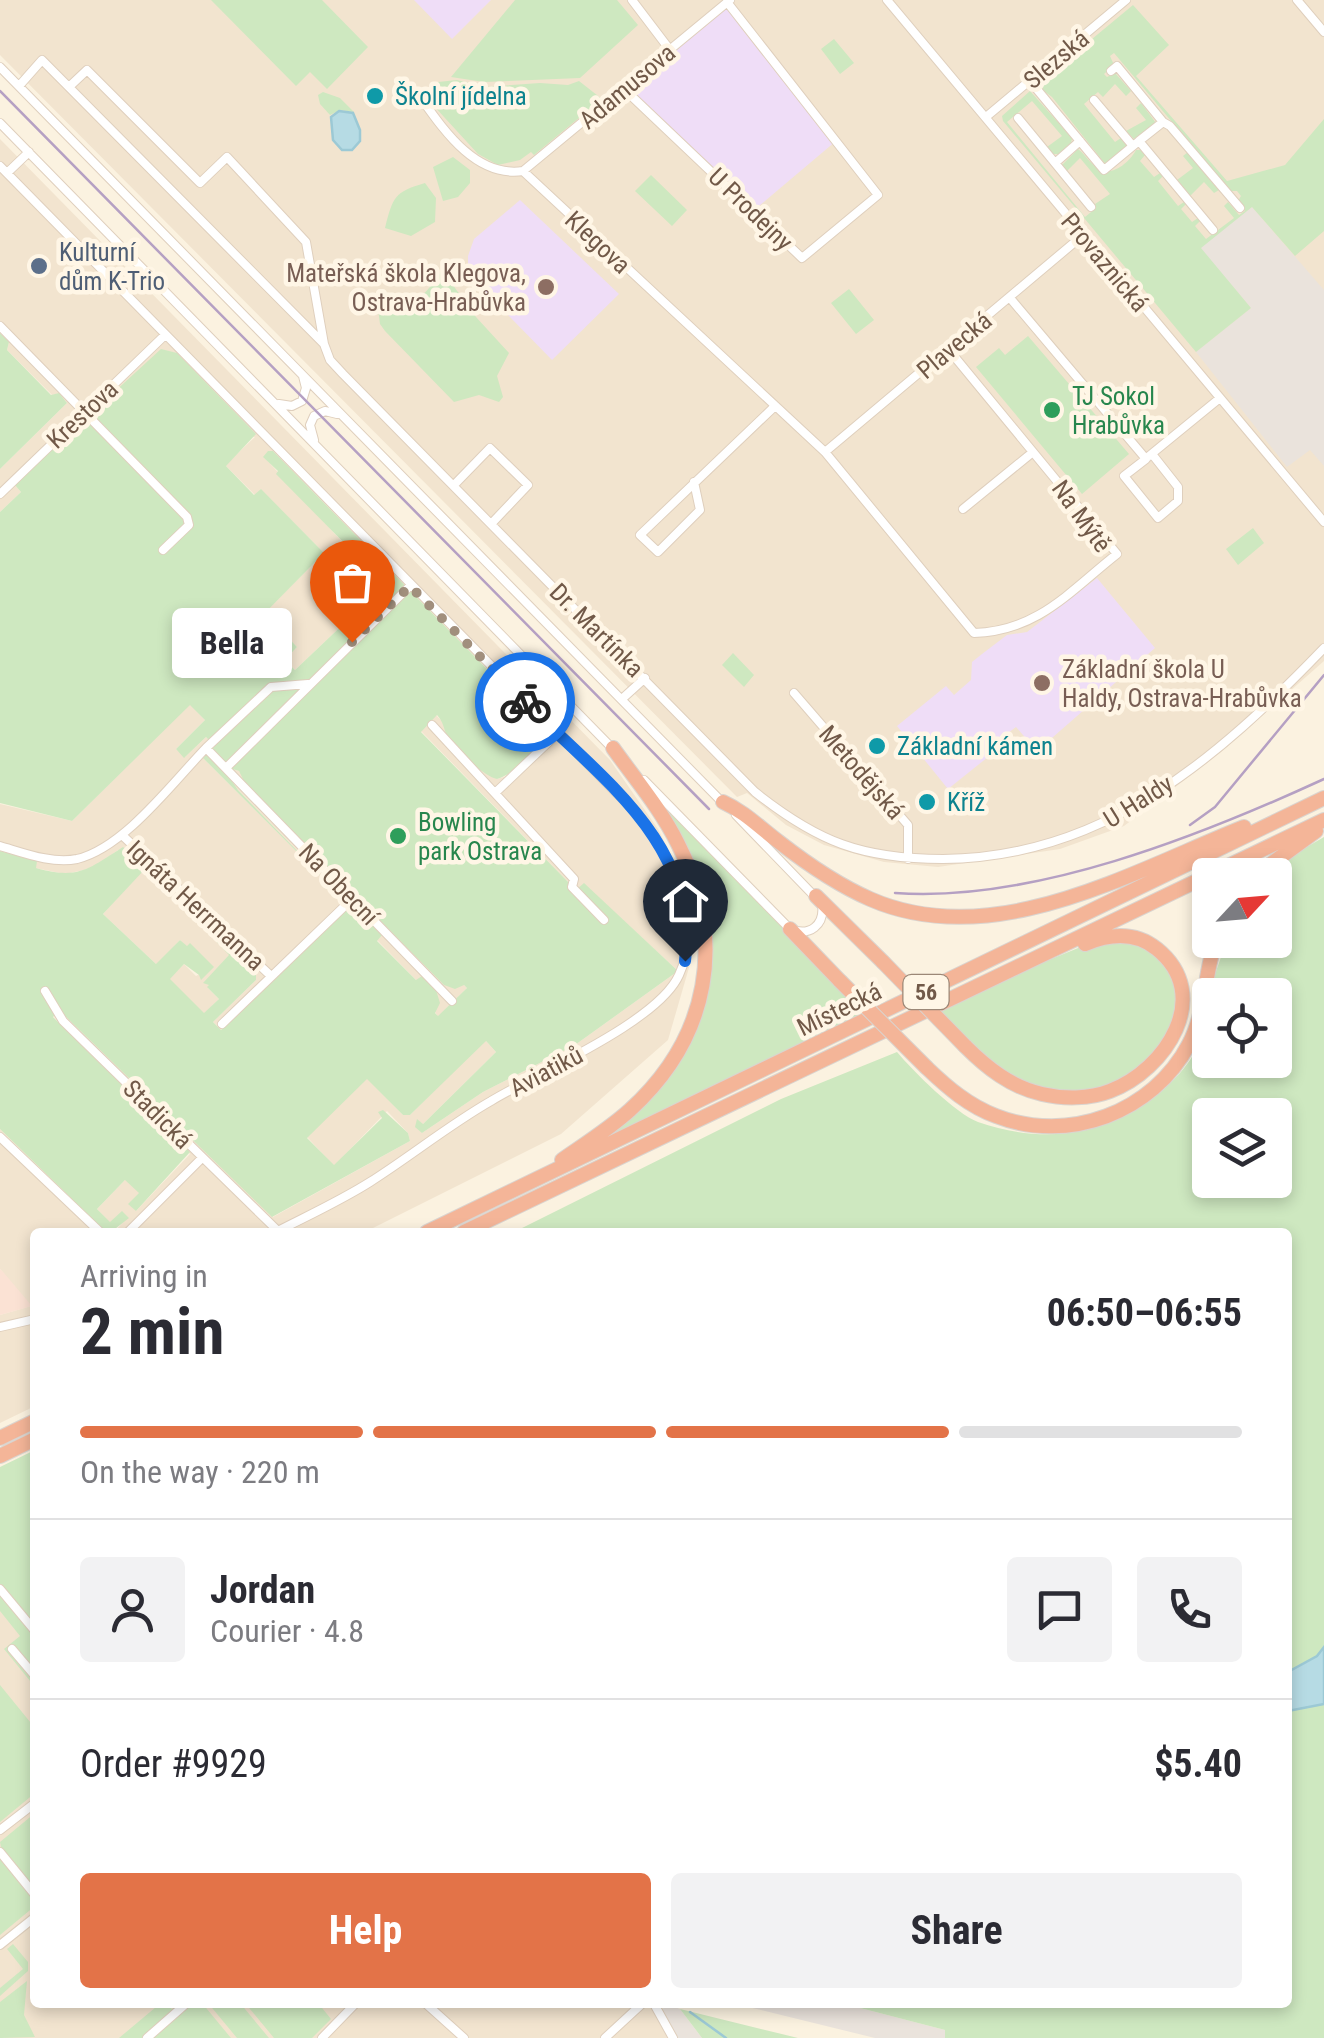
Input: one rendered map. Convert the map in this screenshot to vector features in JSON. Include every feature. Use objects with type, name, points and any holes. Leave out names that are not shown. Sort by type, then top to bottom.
[{"type":"highway","name":"56","points":[[527,1184],[610,1126],[659,1078],[684,1044],[704,978],[706,958],[700,907],[686,861],[670,830],[613,748]]},
{"type":"highway","name":"56","points":[[723,802],[744,812],[778,842],[867,898],[927,914],[973,915],[1023,909],[1068,897],[1324,797]]},
{"type":"highway","name":"Místecká","points":[[434,1228],[1324,797]]},
{"type":"highway","name":"56","points":[[1278,858],[1324,823]]},
{"type":"highway","name":"Místecká","points":[[472,1228],[1324,823]]},
{"type":"highway","name":"56","points":[[816,896],[965,1046],[1004,1078],[1028,1090],[1054,1096],[1095,1096],[1123,1085],[1155,1061],[1175,1034],[1183,1003],[1180,980],[1167,958],[1147,942],[1122,935],[1094,940],[968,991]]},
{"type":"highway","name":"56","points":[[790,930],[927,1068],[975,1106],[1020,1123],[1073,1126],[1112,1114],[1156,1087],[1187,1048],[1200,1015],[1212,958]]},
{"type":"highway","points":[[0,1438],[30,1423]]},
{"type":"highway","points":[[0,1456],[30,1441]]},
{"type":"street","points":[[632,0],[670,50]]},
{"type":"street","name":"Provaznická","points":[[887,0],[1324,522]]},
{"type":"street","name":"Slezská","points":[[986,117],[1126,0]]},
{"type":"street","points":[[1297,0],[1324,32]]},
{"type":"street","name":"Adamusova","points":[[524,171],[728,1]]},
{"type":"street","name":"U Prodejny","points":[[624,89],[802,258],[878,195],[728,1]]},
{"type":"street","name":"Dr. Martínka","points":[[20,86],[42,60],[324,344]]},
{"type":"street","points":[[1111,71],[1117,66],[1240,208]]},
{"type":"street","name":"Dr. Martínka","points":[[0,67],[816,896]]},
{"type":"street","name":"Dr. Martínka","points":[[70,86],[87,70],[200,183],[227,158],[306,242],[330,360],[755,792],[795,824],[825,839],[864,852],[908,859]]},
{"type":"street","points":[[1030,80],[1104,170],[1163,122]]},
{"type":"street","points":[[418,94],[434,117],[485,168],[524,171]]},
{"type":"street","points":[[1094,100],[1213,230]]},
{"type":"street","points":[[1018,118],[1092,207]]},
{"type":"street","points":[[0,122],[790,930],[806,932],[820,923],[824,910],[816,896]]},
{"type":"street","points":[[1055,163],[1080,142]]},
{"type":"street","points":[[28,152],[4,170],[165,335]]},
{"type":"street","name":"Klegova","points":[[524,171],[825,452],[974,633]]},
{"type":"street","name":"Plavecká","points":[[825,452],[1082,236]]},
{"type":"street","points":[[1010,298],[1149,456],[1178,486],[1178,501],[1158,518],[1124,476],[1149,456],[1220,398]]},
{"type":"street","points":[[0,326],[187,517],[188,525],[164,550]]},
{"type":"street","name":"Krestova","points":[[0,494],[165,335]]},
{"type":"street","name":"Aviatiků","points":[[165,335],[654,834],[677,880],[686,916],[685,961],[668,994],[575,1058],[489,1102],[368,1184],[285,1228]]},
{"type":"street","name":"Na Mýtě","points":[[950,350],[1116,554],[1035,619],[1002,632],[974,633]]},
{"type":"street","points":[[274,402],[288,406],[301,402],[306,392],[302,375]]},
{"type":"street","points":[[694,482],[700,510],[658,552],[640,535],[694,482],[774,407]]},
{"type":"street","points":[[316,445],[310,428],[314,416],[325,411],[341,415]]},
{"type":"street","points":[[454,484],[490,448],[528,486],[492,523]]},
{"type":"street","points":[[963,509],[1033,452]]},
{"type":"street","points":[[227,768],[410,586]]},
{"type":"street","name":"U Haldy","points":[[908,859],[967,859],[1027,852],[1094,828],[1150,798],[1201,760],[1276,697],[1324,648]]},
{"type":"street","points":[[506,682],[528,662]]},
{"type":"street","points":[[623,698],[645,678]]},
{"type":"street","points":[[0,846],[45,858],[74,860],[96,852],[122,834],[271,688],[308,684]]},
{"type":"street","name":"Metodějská","points":[[794,693],[908,826],[908,859]]},
{"type":"street","points":[[432,726],[574,879],[572,886],[604,920]]},
{"type":"street","points":[[494,793],[557,734]]},
{"type":"street","name":"Na Obecní","points":[[206,748],[452,1001]]},
{"type":"street","name":"Ignáta Herrmanna","points":[[122,834],[271,976]]},
{"type":"street","points":[[222,1024],[352,899]]},
{"type":"street","name":"Stadická","points":[[45,992],[63,1020],[273,1228]]},
{"type":"street","points":[[0,1137],[96,1228]]},
{"type":"street","points":[[132,1228],[202,1158]]},
{"type":"street","points":[[0,1326],[30,1320]]},
{"type":"street","points":[[0,1589],[30,1625]]},
{"type":"street","points":[[12,1649],[30,1670]]},
{"type":"street","points":[[0,1830],[30,1807]]},
{"type":"street","points":[[0,1852],[30,1889]]},
{"type":"street","points":[[0,1946],[30,1921]]},
{"type":"street","points":[[147,2038],[181,2008]]},
{"type":"street","points":[[322,2038],[351,2008]]},
{"type":"street","points":[[431,2008],[464,2038]]},
{"type":"street","points":[[605,2038],[638,2008]]},
{"type":"street","points":[[656,2008],[673,2038]]},
{"type":"shaded area","points":[[0,0],[1324,0],[1324,661],[1220,753],[1124,826],[1060,849],[938,867],[884,862],[824,845],[786,825],[747,793],[737,797],[0,55]]},
{"type":"shaded area","points":[[414,0],[491,0],[452,39]]},
{"type":"shaded area","points":[[727,2],[836,141],[753,211],[624,89]]},
{"type":"shaded area","points":[[0,139],[610,760],[658,829],[686,885],[695,947],[668,1040],[561,1134],[373,1228],[118,1228],[128,1217],[110,1223],[97,1209],[126,1179],[140,1193],[136,1211],[190,1154],[53,1016],[59,1010],[273,1217],[410,1141],[408,1133],[387,1111],[334,1166],[307,1137],[367,1078],[403,1115],[410,1115],[485,1040],[496,1052],[422,1125],[418,1120],[422,1133],[483,1092],[575,1045],[678,971],[584,884],[577,891],[421,731],[436,715],[497,779],[507,776],[544,733],[540,723],[273,451],[264,457],[347,547],[318,575],[355,613],[295,670],[285,660],[297,647],[281,631],[268,643],[251,626],[324,553],[261,490],[255,495],[225,465],[255,437],[82,423],[14,484],[21,492],[0,512],[0,469],[67,403],[59,394],[52,395],[7,350],[9,342],[0,333]]},
{"type":"shaded area","name":"Mateřská škola Klegova, Ostrava-Hrabůvka","points":[[520,200],[619,294],[552,360],[473,279],[468,268],[474,239]]},
{"type":"shaded area","points":[[1252,207],[1324,290],[1324,466],[1310,450],[1287,467],[1196,352],[1251,308],[1200,248]]},
{"type":"shaded area","name":"Základní škola U Haldy, Ostrava-Hrabůvka","points":[[1097,578],[1155,648],[1037,751],[1016,727],[1004,736],[1010,742],[1002,749],[997,742],[990,748],[993,753],[948,789],[897,726],[946,686],[954,695],[971,680],[972,662],[1007,635],[1027,632]]},
{"type":"shaded area","points":[[190,704],[205,720],[176,749],[185,757],[206,737],[216,746],[204,759],[340,895],[238,790],[219,765],[239,771],[467,988],[438,1017],[417,981],[377,940],[381,936],[345,910],[221,1030],[213,1022],[256,980],[230,955],[208,988],[219,999],[204,1014],[169,979],[184,964],[196,976],[213,967],[190,944],[187,947],[180,940],[157,965],[103,914],[145,867],[118,850],[94,868],[65,874],[35,868],[36,861],[0,851],[0,804],[72,821]]},
{"type":"shaded area","points":[[0,1129],[103,1228],[30,1228],[30,1305],[0,1269]]},
{"type":"shaded area","points":[[0,1269],[30,1307],[0,1315]]},
{"type":"shaded area","points":[[30,1306],[30,1408],[0,1423],[0,1315]]},
{"type":"shaded area","points":[[30,1473],[30,2008],[658,2008],[675,2038],[0,2038],[0,1519]]},
{"type":"shaded area","points":[[752,2008],[860,2008],[945,2030],[945,2038],[875,2038]]},
{"type":"shaded area","points":[[680,2009],[702,2038],[675,2038],[661,2010]]},
{"type":"green space","points":[[211,0],[322,0],[368,47],[327,89],[310,72],[296,86]]},
{"type":"green space","points":[[515,0],[617,0],[638,25],[580,78],[484,82],[451,77]]},
{"type":"green space","points":[[1133,5],[1169,45],[1136,76],[1227,181],[1285,165],[1324,119],[1324,231],[1295,256],[1252,207],[1201,248],[1251,308],[1196,352],[1003,121],[1002,116],[1030,91],[1072,138],[1071,144],[1053,154],[1047,147],[1062,136],[1032,101],[1007,122],[1085,217],[1110,194],[1080,158],[1067,171],[1062,165],[1078,149],[1103,171],[1113,170],[1141,150],[1145,155],[1140,161],[1154,177],[1160,173],[1163,176],[1158,181],[1178,206],[1186,204],[1181,209],[1192,222],[1198,218],[1195,226],[1206,239],[1234,218],[1224,206],[1228,202],[1239,215],[1245,211],[1237,191],[1230,191],[1114,53],[1110,56],[1114,65],[1104,74],[1107,77],[1115,73],[1131,91],[1126,96],[1115,84],[1103,97],[1098,92],[1084,104],[1115,142],[1121,138],[1127,145],[1106,165],[1052,97],[1040,88],[1039,83]]},
{"type":"green space","points":[[834,39],[854,63],[840,74],[821,49]]},
{"type":"green space","points":[[457,80],[486,87],[568,85],[579,81],[602,99],[534,155],[531,152],[520,160],[498,165],[478,154],[422,93],[438,82]]},
{"type":"green space","points":[[323,92],[340,98],[354,112],[340,110],[330,115],[320,104],[318,95]]},
{"type":"green space","points":[[1141,103],[1156,123],[1134,139],[1126,131],[1146,120],[1136,108]]},
{"type":"green space","points":[[1188,152],[1219,190],[1214,193],[1204,182],[1190,196],[1177,180],[1193,168],[1183,156]]},
{"type":"green space","points":[[453,157],[470,170],[470,183],[458,197],[443,201],[433,167]]},
{"type":"green space","points":[[651,175],[687,210],[672,226],[635,191]]},
{"type":"green space","points":[[425,183],[436,198],[435,222],[411,236],[385,228],[396,197]]},
{"type":"green space","points":[[442,270],[476,317],[509,353],[497,376],[503,397],[499,402],[479,395],[454,402],[380,324],[376,294],[415,298],[428,290]]},
{"type":"green space","points":[[849,289],[874,320],[856,334],[831,303]]},
{"type":"green space","points":[[0,333],[9,342],[7,350],[51,395],[59,393],[67,403],[0,469]]},
{"type":"green space","name":"TJ Sokol Hrabůvka","points":[[1028,336],[1129,454],[1082,494],[976,367],[999,348],[1005,355]]},
{"type":"green space","points":[[161,349],[177,353],[256,434],[226,466],[254,495],[261,489],[324,553],[252,626],[268,642],[281,630],[297,647],[285,660],[295,670],[355,613],[318,575],[347,546],[276,474],[278,471],[263,457],[273,451],[540,723],[544,733],[525,760],[497,779],[477,768],[456,748],[437,715],[421,732],[576,890],[584,883],[678,971],[575,1045],[483,1092],[422,1133],[415,1127],[417,1119],[423,1124],[496,1052],[486,1041],[410,1115],[403,1115],[367,1079],[307,1138],[334,1165],[382,1118],[378,1112],[383,1110],[408,1133],[410,1141],[272,1217],[59,1010],[53,1017],[190,1152],[136,1211],[128,1204],[139,1193],[125,1180],[97,1209],[110,1222],[122,1211],[129,1218],[116,1228],[102,1228],[0,1129],[0,851],[37,861],[36,868],[63,873],[82,870],[123,847],[146,868],[103,914],[156,964],[180,940],[187,946],[190,943],[214,967],[201,980],[184,964],[170,979],[204,1013],[219,999],[203,983],[229,955],[214,939],[219,937],[256,971],[256,980],[213,1022],[221,1030],[349,908],[357,910],[382,935],[377,941],[416,980],[422,976],[436,990],[438,1016],[467,988],[444,985],[246,785],[239,771],[222,766],[238,790],[342,897],[203,758],[215,746],[206,737],[184,758],[176,749],[205,720],[190,705],[72,821],[0,803],[0,512],[21,492],[14,484]]},
{"type":"green space","points":[[1253,528],[1264,543],[1238,565],[1226,549]]},
{"type":"green space","points":[[733,653],[754,675],[744,687],[722,665]]},
{"type":"green space","points":[[613,748],[875,1016],[527,1184],[610,1126],[677,1056],[706,958],[686,861]]},
{"type":"green space","points":[[1324,837],[1324,1647],[1317,1656],[1292,1670],[1292,1228],[522,1228],[781,1099],[897,1052],[935,1091],[969,1117],[1006,1130],[1034,1134],[1087,1130],[1112,1122],[1159,1093],[1192,1056],[1192,1078],[1292,1078],[1292,978],[1214,977],[1221,958],[1292,958],[1292,858]]},
{"type":"green space","points":[[1105,937],[1160,951],[1183,996],[1155,1061],[1095,1095],[1020,1087],[930,1009]]},
{"type":"green space","points":[[30,1452],[30,1681],[4,1649],[20,1636],[0,1611],[0,1467]]},
{"type":"green space","points":[[0,1685],[30,1722],[30,1797],[0,1822]]},
{"type":"green space","points":[[1324,1704],[1324,2038],[945,2038],[945,2030],[860,2008],[1292,2008],[1292,1710]]},
{"type":"green space","points":[[30,1817],[30,1883],[1,1847],[0,1842]]},
{"type":"green space","points":[[0,1854],[30,1891],[30,1910],[0,1935]]},
{"type":"green space","points":[[13,1944],[28,1962],[28,1971],[0,1996],[0,1988],[23,1969],[7,1949]]},
{"type":"green space","points":[[27,1981],[24,2015],[35,2037],[0,2038],[0,2002]]},
{"type":"green space","points":[[155,2008],[206,2008],[231,2038],[119,2038]]},
{"type":"green space","points":[[212,2008],[244,2008],[269,2038],[237,2038]]},
{"type":"green space","points":[[249,2008],[322,2008],[331,2019],[312,2038],[274,2038]]},
{"type":"green space","points":[[680,2009],[798,2038],[702,2038]]},
{"type":"water","points":[[339,111],[353,113],[360,130],[360,141],[352,150],[342,150],[333,140],[331,117]]},
{"type":"water","points":[[1324,1647],[1324,1704],[1292,1710],[1292,1670],[1317,1656]]},
{"type":"waterway","points":[[690,2012],[726,2038]]},
{"type":"tram line","points":[[0,91],[709,809]]},
{"type":"tram line","points":[[1190,825],[1215,807],[1324,675]]},
{"type":"tram line","points":[[895,893],[948,893],[1058,876],[1170,843],[1324,779]]},
{"type":"way so far","points":[[352,642],[410,586],[525,702]]},
{"type":"place","name":"Školní jídelna","points":[[375,96]]},
{"type":"place","name":"Kulturní dům K-Trio","points":[[39,266]]},
{"type":"place","name":"Mateřská škola Klegova, Ostrava-Hrabůvka","points":[[546,287]]},
{"type":"place","name":"TJ Sokol Hrabůvka","points":[[1052,410]]},
{"type":"place","name":"Bella","points":[[352,642]]},
{"type":"place","name":"Základní škola U Haldy, Ostrava-Hrabůvka","points":[[1042,683]]},
{"type":"place","name":"Základní kámen","points":[[877,746]]},
{"type":"place","name":"Kříž","points":[[927,802]]},
{"type":"place","name":"Bowling park Ostrava","points":[[398,836]]},
{"type":"route","points":[[525,702],[632,808],[660,844],[683,896],[685,961]]}]
